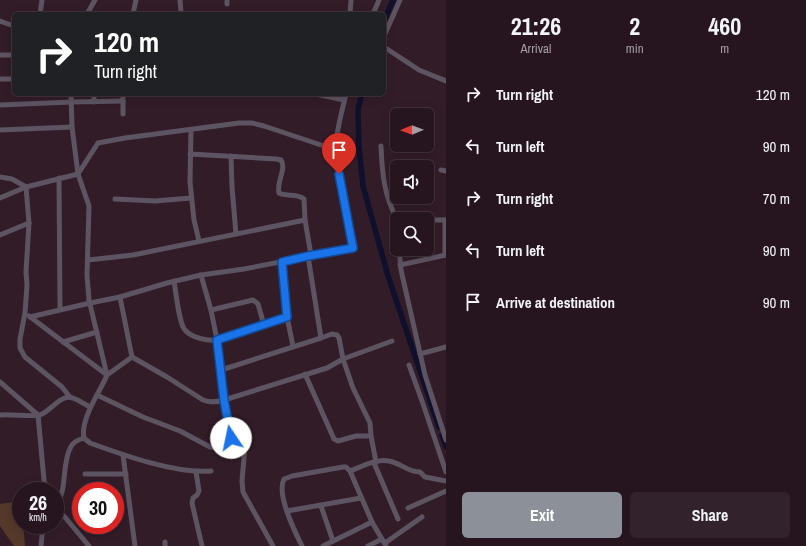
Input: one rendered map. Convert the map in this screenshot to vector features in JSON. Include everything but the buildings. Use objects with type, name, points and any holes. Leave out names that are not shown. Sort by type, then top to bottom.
[{"type":"street","points":[[40,12],[42,0]]},
{"type":"street","points":[[88,12],[94,0]]},
{"type":"street","points":[[133,12],[136,0]]},
{"type":"street","points":[[180,0],[181,12]]},
{"type":"street","points":[[350,0],[350,12]]},
{"type":"street","points":[[374,12],[379,0]]},
{"type":"street","points":[[386,32],[400,0]]},
{"type":"street","points":[[0,21],[12,25]]},
{"type":"street","points":[[386,48],[419,70],[446,81]]},
{"type":"street","points":[[0,55],[12,54]]},
{"type":"street","points":[[0,79],[12,79]]},
{"type":"street","points":[[71,96],[72,127],[78,174],[89,206],[87,275],[90,303],[107,375]]},
{"type":"street","points":[[94,96],[94,102]]},
{"type":"street","points":[[123,96],[123,114]]},
{"type":"street","points":[[325,96],[344,100]]},
{"type":"street","points":[[30,317],[120,297],[174,281],[201,275],[282,262],[353,248],[340,185],[335,145],[345,96]]},
{"type":"street","points":[[0,105],[123,101]]},
{"type":"street","points":[[0,198],[26,187],[78,174],[98,143],[126,138],[191,130],[217,125],[252,123],[298,136],[320,145],[332,147],[335,145]]},
{"type":"street","points":[[0,130],[72,127]]},
{"type":"street","points":[[191,130],[191,198],[200,241]]},
{"type":"street","points":[[381,146],[382,179],[393,212]]},
{"type":"street","points":[[190,154],[281,160],[283,167],[278,184],[279,193],[282,195],[303,197],[305,202],[305,220],[309,256],[321,338]]},
{"type":"street","points":[[231,156],[236,234]]},
{"type":"street","points":[[0,177],[12,179],[26,187]]},
{"type":"street","points":[[59,178],[60,310]]},
{"type":"street","points":[[26,187],[29,223],[26,272],[27,285],[25,313],[20,333],[20,348],[25,357],[62,387],[70,397],[90,407]]},
{"type":"street","points":[[115,199],[155,201],[191,198]]},
{"type":"street","points":[[88,260],[133,255],[305,220]]},
{"type":"street","points":[[400,265],[446,255],[446,220],[434,220]]},
{"type":"street","points":[[0,235],[29,223]]},
{"type":"street","points":[[399,256],[400,265],[425,375],[446,440]]},
{"type":"street","points":[[282,262],[287,317],[293,346]]},
{"type":"street","points":[[201,275],[211,310],[217,340],[224,400],[232,441]]},
{"type":"street","points":[[174,281],[182,323],[185,330],[199,338],[210,341],[217,340],[287,317]]},
{"type":"street","points":[[120,297],[132,357],[203,400],[214,402],[327,368],[343,359],[392,340]]},
{"type":"street","points":[[211,310],[253,300],[258,304],[264,325]]},
{"type":"street","points":[[25,313],[107,375]]},
{"type":"street","points":[[63,342],[97,332]]},
{"type":"street","points":[[221,370],[332,334],[337,335],[353,388],[370,423],[375,462],[398,519]]},
{"type":"street","points":[[420,354],[446,347]]},
{"type":"street","points":[[132,357],[107,375],[90,407],[83,431],[84,438],[90,443],[123,455],[196,472],[211,471]]},
{"type":"street","points":[[409,365],[446,472]]},
{"type":"street","points":[[305,374],[334,439],[338,441],[356,436],[371,436]]},
{"type":"street","points":[[0,382],[38,415],[44,482]]},
{"type":"street","points":[[97,395],[143,417],[180,431],[210,447],[218,448],[232,441],[243,443],[245,446],[242,481],[243,492],[273,546]]},
{"type":"street","points":[[0,415],[38,415],[46,412],[65,397],[70,397]]},
{"type":"street","points":[[440,422],[446,420]]},
{"type":"street","points":[[64,482],[70,448],[74,442],[84,438]]},
{"type":"street","points":[[123,455],[135,546]]},
{"type":"street","points":[[350,471],[375,462],[388,461],[413,472],[420,472],[425,477],[446,481]]},
{"type":"street","points":[[302,546],[288,511],[282,488],[284,479],[292,476],[343,467],[346,467],[350,471],[372,522],[384,542]]},
{"type":"street","points":[[196,472],[199,491],[193,498],[192,503],[202,546]]},
{"type":"street","points":[[85,474],[126,474]]},
{"type":"street","points":[[408,508],[446,491]]},
{"type":"street","points":[[288,511],[361,498]]},
{"type":"street","points":[[321,506],[333,541]]},
{"type":"street","points":[[64,516],[89,546]]},
{"type":"street","points":[[368,546],[384,542],[422,517]]},
{"type":"street","points":[[322,546],[372,522]]},
{"type":"street","points":[[41,546],[42,534]]},
{"type":"shaded area","points":[[12,502],[12,534],[24,534],[25,546],[14,546],[0,526],[0,504]]},
{"type":"waterway","points":[[386,16],[393,0]]},
{"type":"waterway","points":[[361,96],[358,109],[359,148],[363,186],[388,276],[439,427]]},
{"type":"waterway","points":[[442,435],[446,447]]},
{"type":"route","points":[[231,438],[224,400],[217,340],[287,317],[282,262],[353,248],[339,174]]}]
